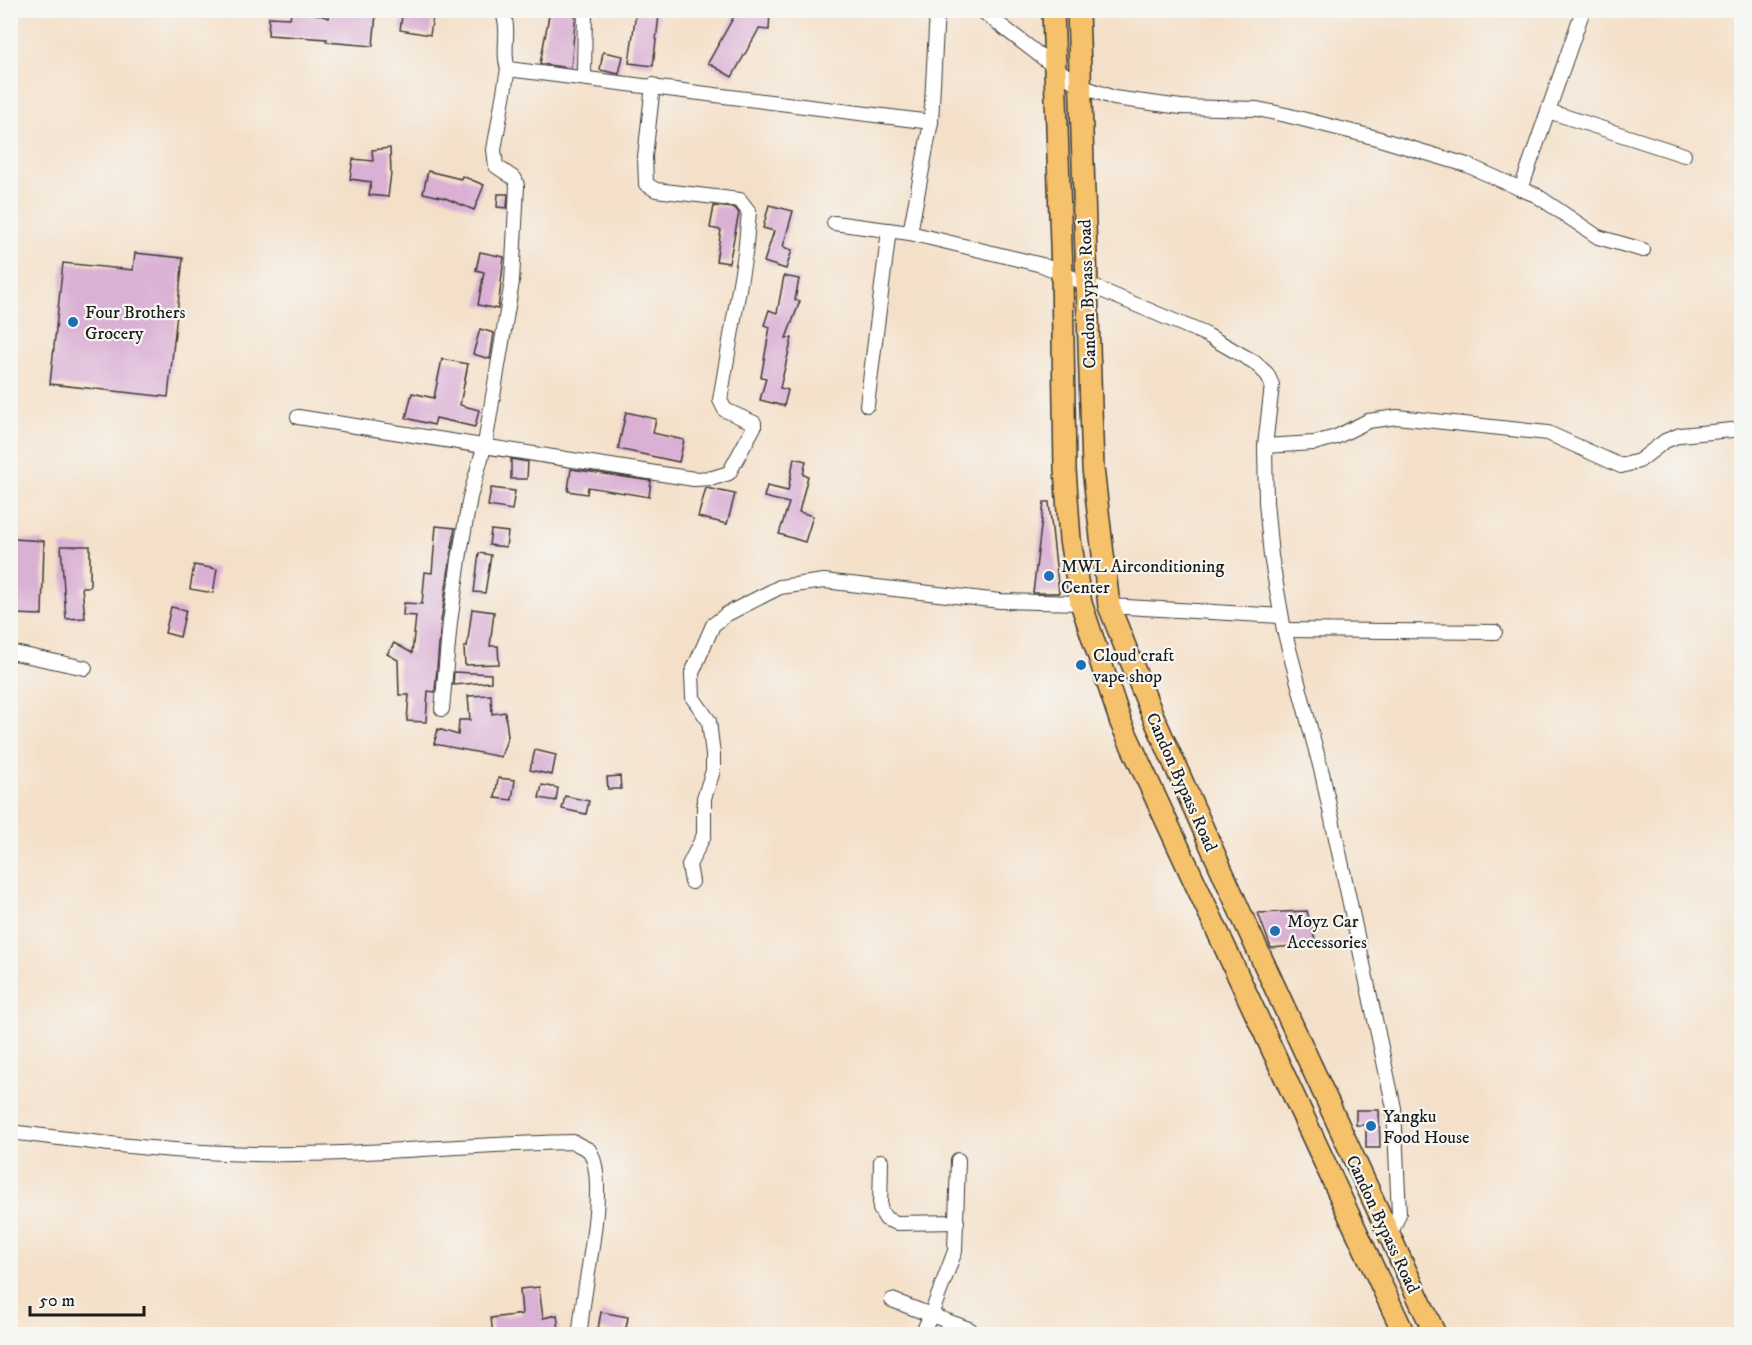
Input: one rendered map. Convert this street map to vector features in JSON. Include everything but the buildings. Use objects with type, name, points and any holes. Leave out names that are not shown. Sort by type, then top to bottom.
[{"type":"highway","name":"Candon Bypass Road","points":[[1053,10],[1062,274],[1065,469],[1070,540],[1081,603],[1121,723],[1404,1335]]},
{"type":"highway","name":"Candon Bypass Road","points":[[1078,10],[1078,85],[1093,468],[1109,606],[1150,709],[1241,914],[1435,1335]]},
{"type":"highway","points":[[1216,927],[1241,914]]},
{"type":"street","points":[[442,709],[450,622],[460,553],[470,497],[485,444],[512,282],[519,197],[515,179],[500,171],[494,159],[508,69],[504,53],[505,20],[501,10]]},
{"type":"street","points":[[584,76],[585,10]]},
{"type":"street","points":[[910,233],[931,122],[937,10]]},
{"type":"street","points":[[981,10],[1078,85],[1114,98],[1151,105],[1257,109],[1373,136],[1467,165],[1536,195],[1598,237],[1643,250]]},
{"type":"street","points":[[1521,189],[1583,10]]},
{"type":"street","points":[[508,69],[584,76],[931,122]]},
{"type":"street","points":[[298,417],[485,444],[694,479],[712,478],[729,472],[753,432],[754,423],[725,410],[720,400],[745,254],[749,217],[747,206],[740,200],[731,198],[656,190],[646,184],[645,157],[653,85]]},
{"type":"street","points":[[1548,111],[1684,155]]},
{"type":"street","points":[[834,223],[910,233],[1042,265],[1205,334],[1262,368],[1272,385],[1265,446],[1269,534],[1284,630],[1322,773],[1394,1108],[1399,1214],[1389,1238]]},
{"type":"street","points":[[867,405],[889,230]]},
{"type":"street","points":[[1265,446],[1314,443],[1336,437],[1368,421],[1397,417],[1548,433],[1612,463],[1629,465],[1639,461],[1665,441],[1680,435],[1742,429]]},
{"type":"street","points":[[692,882],[689,865],[704,835],[704,798],[712,771],[713,755],[709,721],[693,698],[692,673],[713,624],[727,614],[780,587],[824,581],[1000,601],[1081,603]]},
{"type":"street","points":[[1109,606],[1281,616]]},
{"type":"street","points":[[1284,630],[1495,632]]},
{"type":"street","points":[[10,652],[86,668]]},
{"type":"street","points":[[10,1132],[139,1148],[254,1154],[356,1153],[573,1142],[589,1150],[596,1168],[594,1217],[580,1335]]},
{"type":"street","points":[[922,1335],[953,1261],[957,1222],[958,1160]]},
{"type":"street","points":[[881,1161],[880,1209],[886,1219],[897,1223],[957,1222]]},
{"type":"street","points":[[892,1300],[969,1329],[975,1335]]},
{"type":"place","name":"Four Brothers Grocery","points":[[73,322]]},
{"type":"place","name":"MWL Airconditioning Center","points":[[1049,576]]},
{"type":"place","name":"Cloud craft vape shop","points":[[1081,665]]},
{"type":"place","name":"Moyz Car Accessories","points":[[1275,931]]},
{"type":"place","name":"Yangku Food House","points":[[1371,1126]]}]
